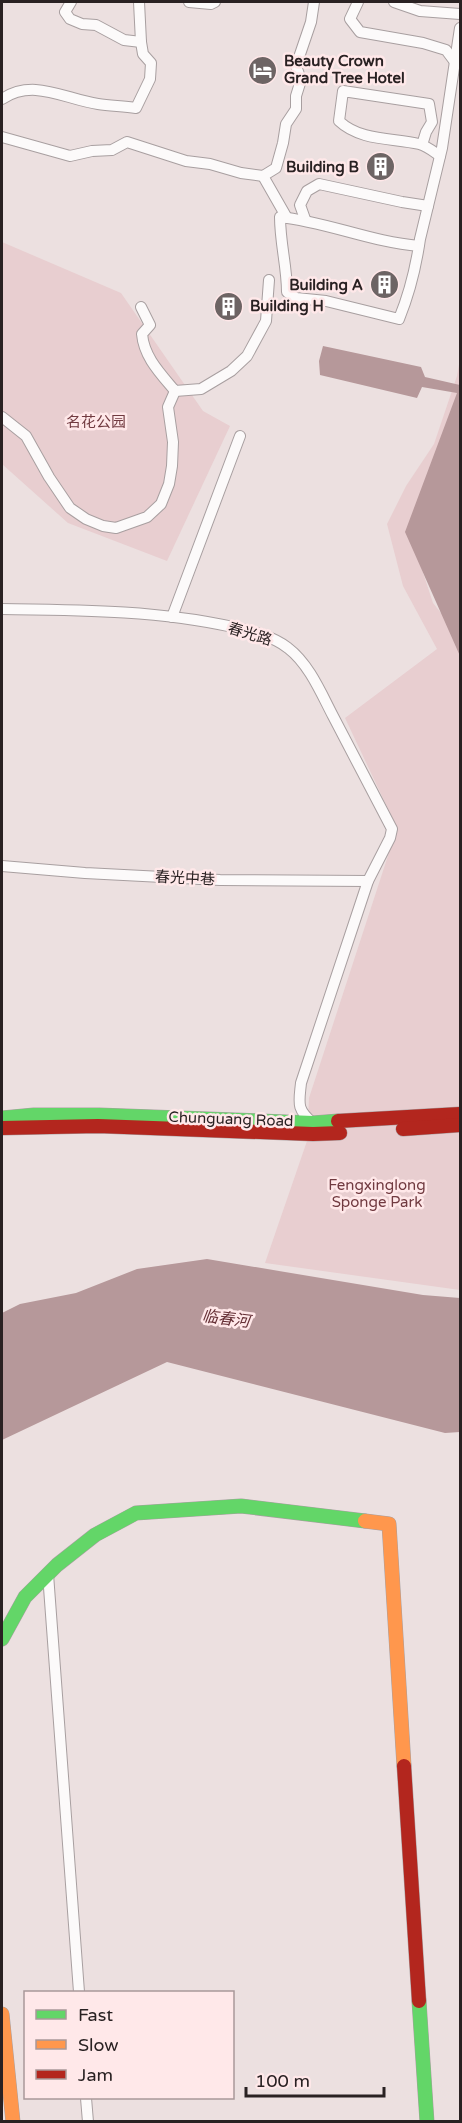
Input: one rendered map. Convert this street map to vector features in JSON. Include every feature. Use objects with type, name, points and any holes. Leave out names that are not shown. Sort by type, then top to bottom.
[{"type":"street","points":[[71,2],[65,12],[70,19],[82,24],[96,25],[124,40],[141,42]]},
{"type":"street","points":[[2,99],[13,92],[31,89],[97,104],[136,108],[150,79],[151,63],[143,54],[139,2]]},
{"type":"street","points":[[189,2],[211,4],[215,2]]},
{"type":"street","points":[[2,137],[70,156],[92,151],[112,150],[127,142],[186,160],[264,176],[276,168],[284,143],[286,124],[296,109],[296,96],[301,80],[296,66],[311,22],[314,2]]},
{"type":"street","points":[[358,2],[350,20],[360,32],[423,43],[446,50],[455,62]]},
{"type":"street","points":[[394,2],[420,11],[460,14]]},
{"type":"street","points":[[419,246],[361,236],[305,219],[280,217],[287,292],[296,298],[326,301],[399,319],[413,279],[440,156],[460,28]]},
{"type":"street","points":[[422,145],[432,122],[429,104],[343,91],[339,105],[339,121],[344,126],[358,133],[422,145],[440,156]]},
{"type":"street","points":[[264,176],[287,218]]},
{"type":"street","points":[[305,219],[300,205],[307,191],[319,184],[428,206]]},
{"type":"street","points":[[175,391],[201,388],[231,371],[247,356],[266,321],[269,280]]},
{"type":"street","points":[[141,307],[150,325],[142,334],[143,346],[154,365],[175,391]]},
{"type":"street","points":[[2,417],[26,436],[70,508],[86,519],[103,526],[116,528],[147,517],[161,504],[169,484],[172,466],[173,442],[168,407],[175,391]]},
{"type":"street","points":[[172,616],[240,436]]},
{"type":"street","name":"春光路","points":[[2,609],[109,611],[194,618],[245,630],[272,639],[288,648],[302,662],[317,687],[392,829],[390,838],[368,881]]},
{"type":"street","name":"春光中巷","points":[[2,866],[209,879],[368,881]]},
{"type":"street","points":[[313,1123],[303,1115],[298,1104],[301,1083],[368,881]]},
{"type":"street","name":"Chunguang Road","points":[[2,1118],[34,1115],[111,1115],[313,1123],[330,1128],[460,1114]]},
{"type":"street","name":"Chunguang Road","points":[[2,1128],[99,1126],[330,1128],[460,1125]]},
{"type":"street","points":[[2,1639],[25,1597],[48,1574],[94,1534],[136,1513],[241,1506],[388,1524],[427,2121]]},
{"type":"street","points":[[48,1574],[79,1991]]},
{"type":"street","points":[[2,2014],[13,2121]]},
{"type":"street","points":[[86,2099],[88,2121]]},
{"type":"green space","name":"名花公园","points":[[2,242],[121,293],[203,411],[230,426],[167,561],[68,523],[2,464]]},
{"type":"green space","name":"Fengxinglong Sponge Park","points":[[460,359],[460,400],[409,530],[433,603],[460,637],[460,1290],[265,1263],[307,1141],[309,1098],[397,828],[345,718],[437,649],[403,586],[387,524],[406,486],[434,444],[457,376]]},
{"type":"water","points":[[323,346],[421,367],[425,377],[460,385],[460,656],[405,532],[457,393],[422,387],[417,398],[320,375],[319,361]]},
{"type":"water","name":"临春河","points":[[207,1259],[423,1295],[460,1298],[460,1432],[445,1433],[167,1362],[2,1440],[2,1313],[20,1304],[76,1293],[137,1269]]},
{"type":"traffic: fast","points":[[2,1118],[34,1115],[99,1115],[313,1123],[338,1121]]},
{"type":"traffic: fast","points":[[2,1639],[25,1597],[57,1565],[95,1535],[136,1513],[241,1506],[365,1521]]},
{"type":"traffic: fast","points":[[419,2001],[427,2122]]},
{"type":"traffic: slow","points":[[365,1521],[389,1524],[404,1766]]},
{"type":"traffic: slow","points":[[2,2014],[13,2122]]},
{"type":"traffic: jam","points":[[338,1121],[460,1114]]},
{"type":"traffic: jam","points":[[403,1129],[460,1125]]},
{"type":"traffic: jam","points":[[2,1128],[98,1126],[340,1133]]},
{"type":"traffic: jam","points":[[404,1766],[419,2001]]},
{"type":"place","name":"Beauty Crown Grand Tree Hotel","points":[[263,70]]},
{"type":"place","name":"Building B","points":[[380,167]]},
{"type":"place","name":"Building A","points":[[384,285]]},
{"type":"place","name":"Building H","points":[[229,306]]}]
